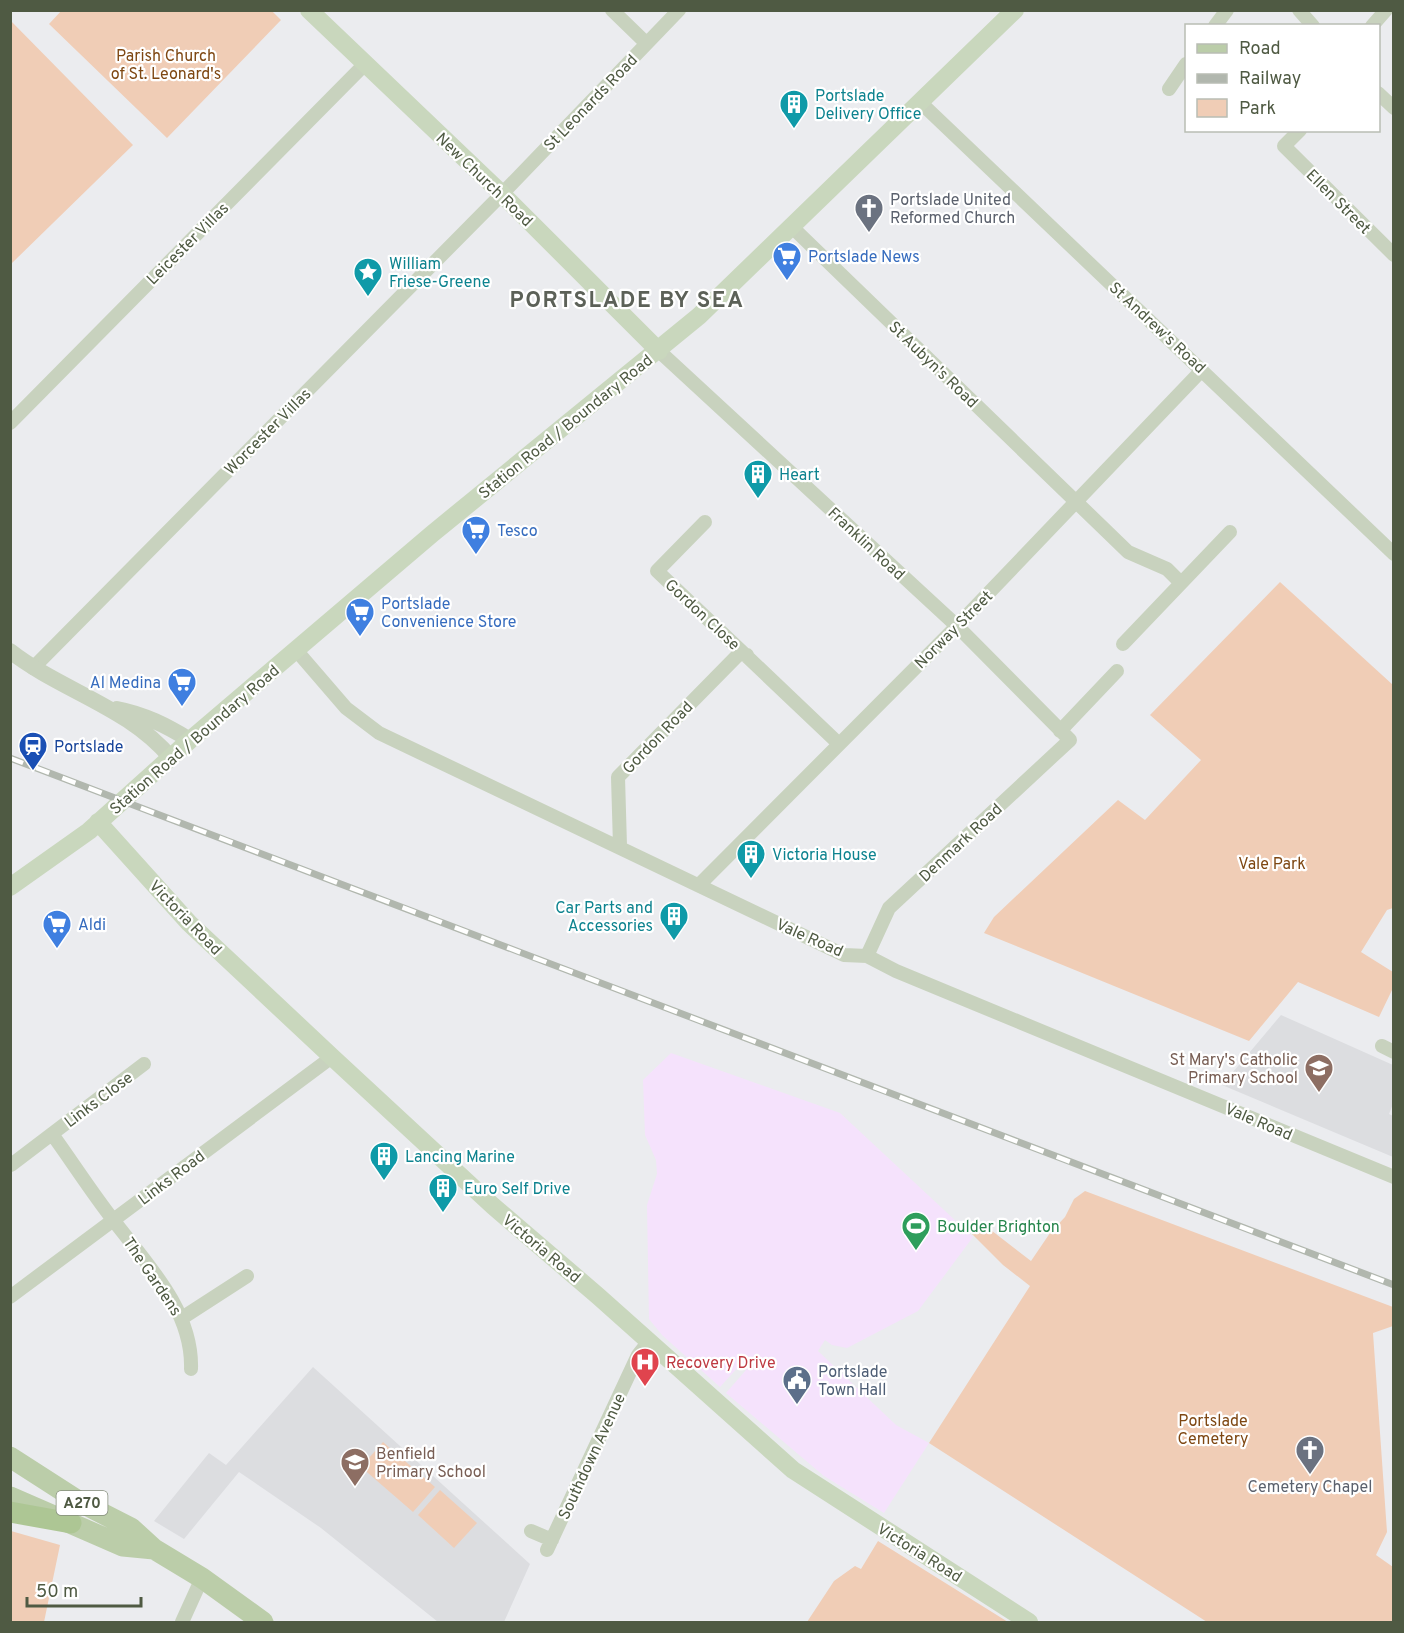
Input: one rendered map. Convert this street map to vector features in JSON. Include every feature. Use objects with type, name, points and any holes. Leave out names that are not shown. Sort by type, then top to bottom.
[{"type":"highway","points":[[10,1512],[71,1523]]},
{"type":"main road","name":"New Church Road","points":[[309,10],[502,194],[659,351]]},
{"type":"main road","name":"Station Road / Boundary Road","points":[[10,887],[98,822],[190,740],[523,459],[659,351],[699,316],[1015,10]]},
{"type":"main road","name":"Victoria Road","points":[[98,822],[189,923],[332,1057],[493,1206],[808,1481],[1029,1623]]},
{"type":"main road","name":"A270","points":[[10,1457],[80,1502],[131,1528],[154,1549],[202,1578],[263,1623]]},
{"type":"main road","name":"A270","points":[[10,1497],[123,1546],[154,1549]]},
{"type":"street","points":[[612,10],[646,43]]},
{"type":"street","name":"St Leonards Road","points":[[502,194],[679,10]]},
{"type":"street","points":[[1216,24],[1227,10]]},
{"type":"street","points":[[1299,10],[1311,24]]},
{"type":"street","points":[[1374,24],[1386,10]]},
{"type":"street","name":"Leicester Villas","points":[[10,423],[365,64]]},
{"type":"street","points":[[1169,89],[1185,65]]},
{"type":"street","points":[[1380,95],[1394,108]]},
{"type":"street","name":"St Andrew's Road","points":[[920,102],[1394,554]]},
{"type":"street","name":"Ellen Street","points":[[1298,132],[1284,146],[1394,255]]},
{"type":"street","name":"Worcester Villas","points":[[33,668],[502,194]]},
{"type":"street","name":"St Aubyn's Road","points":[[792,226],[1128,552],[1167,569],[1181,583]]},
{"type":"street","name":"Franklin Road","points":[[659,351],[957,626],[1065,736]]},
{"type":"street","name":"Norway Street","points":[[699,885],[957,626],[1202,370]]},
{"type":"street","name":"Gordon Close","points":[[705,522],[657,571],[747,655]]},
{"type":"street","points":[[1123,644],[1230,532]]},
{"type":"street","name":"Vale Road","points":[[296,650],[346,708],[379,733],[620,846],[844,955],[867,956],[896,971],[1394,1177]]},
{"type":"street","points":[[10,651],[33,668],[66,687],[111,708],[150,736],[171,758]]},
{"type":"street","name":"Gordon Road","points":[[620,846],[618,777],[739,654],[747,655]]},
{"type":"street","points":[[747,655],[838,743]]},
{"type":"street","name":"Denmark Road","points":[[867,956],[889,908],[1065,736],[1118,671]]},
{"type":"street","points":[[111,708],[134,712],[165,725],[190,740]]},
{"type":"street","name":"Links Road","points":[[10,1297],[332,1057]]},
{"type":"street","name":"Links Close","points":[[11,1165],[144,1064]]},
{"type":"street","name":"Links Close","points":[[52,1134],[114,1220]]},
{"type":"street","name":"The Gardens","points":[[114,1220],[140,1252],[182,1318],[192,1353],[191,1369]]},
{"type":"street","points":[[182,1318],[247,1276]]},
{"type":"street","name":"Southdown Avenue","points":[[531,1531],[549,1545],[638,1355],[649,1341]]},
{"type":"street","points":[[182,1623],[202,1578]]},
{"type":"shaded area","name":"St Mary's Catholic Primary School","points":[[1281,1015],[1393,1065],[1393,1104],[1389,1114],[1393,1116],[1393,1157],[1222,1085]]},
{"type":"shaded area","points":[[671,1053],[840,1113],[973,1237],[918,1311],[847,1348],[832,1345],[825,1340],[818,1351],[896,1425],[929,1443],[884,1513],[824,1476],[726,1393],[746,1370],[740,1365],[720,1387],[662,1335],[649,1319],[647,1205],[657,1174],[656,1160],[645,1135],[643,1080]]},
{"type":"shaded area","name":"Benfield Primary School","points":[[313,1367],[530,1564],[504,1622],[438,1622],[321,1528],[239,1472],[184,1539],[154,1521],[209,1453],[226,1465]]},
{"type":"green space","name":"Parish Church of St. Leonard's","points":[[62,10],[271,10],[281,20],[167,138],[49,24]]},
{"type":"green space","points":[[10,20],[133,145],[11,264],[10,264]]},
{"type":"green space","name":"Vale Park","points":[[1280,582],[1393,685],[1393,908],[1387,910],[1361,952],[1393,972],[1393,988],[1379,1017],[1298,982],[1249,1041],[984,933],[994,917],[1118,800],[1145,820],[1201,760],[1150,715]]},
{"type":"green space","name":"Portslade Cemetery","points":[[1085,1191],[1393,1307],[1393,1326],[1373,1333],[1387,1532],[1376,1555],[1393,1567],[1393,1622],[1207,1622],[929,1443],[1030,1286],[1003,1265],[972,1234],[979,1226],[987,1227],[1031,1261],[1050,1233],[1065,1217],[1074,1199]]},
{"type":"green space","points":[[383,1442],[435,1487],[413,1512],[361,1467]]},
{"type":"green space","points":[[440,1490],[477,1523],[454,1548],[418,1515]]},
{"type":"green space","points":[[11,1531],[60,1545],[44,1622],[11,1622]]},
{"type":"green space","points":[[878,1541],[1008,1622],[807,1622],[834,1581],[855,1566],[861,1569]]},
{"type":"railway","points":[[10,758],[1394,1285]]},
{"type":"place","name":"Portslade Delivery Office","points":[[794,130]]},
{"type":"place","name":"Portslade United Reformed Church","points":[[869,234]]},
{"type":"place","name":"Portslade News","points":[[787,282]]},
{"type":"place","name":"William Friese-Greene","points":[[368,298]]},
{"type":"place","name":"Heart","points":[[758,500]]},
{"type":"place","name":"Tesco","points":[[476,556]]},
{"type":"place","name":"Portslade Convenience Store","points":[[360,638]]},
{"type":"place","name":"Al Medina","points":[[182,708]]},
{"type":"place","name":"Portslade","points":[[33,772]]},
{"type":"place","name":"Victoria House","points":[[751,880]]},
{"type":"place","name":"Car Parts and Accessories","points":[[674,942]]},
{"type":"place","name":"Aldi","points":[[57,950]]},
{"type":"place","name":"St Mary's Catholic Primary School","points":[[1319,1094]]},
{"type":"place","name":"Lancing Marine","points":[[384,1182]]},
{"type":"place","name":"Euro Self Drive","points":[[443,1214]]},
{"type":"place","name":"Boulder Brighton","points":[[916,1252]]},
{"type":"place","name":"Recovery Drive","points":[[645,1388]]},
{"type":"place","name":"Portslade Town Hall","points":[[797,1406]]},
{"type":"place","name":"Cemetery Chapel","points":[[1310,1476]]},
{"type":"place","name":"Benfield Primary School","points":[[355,1488]]},
{"type":"district","name":"PORTSLADE BY SEA","points":[[627,299]]}]
